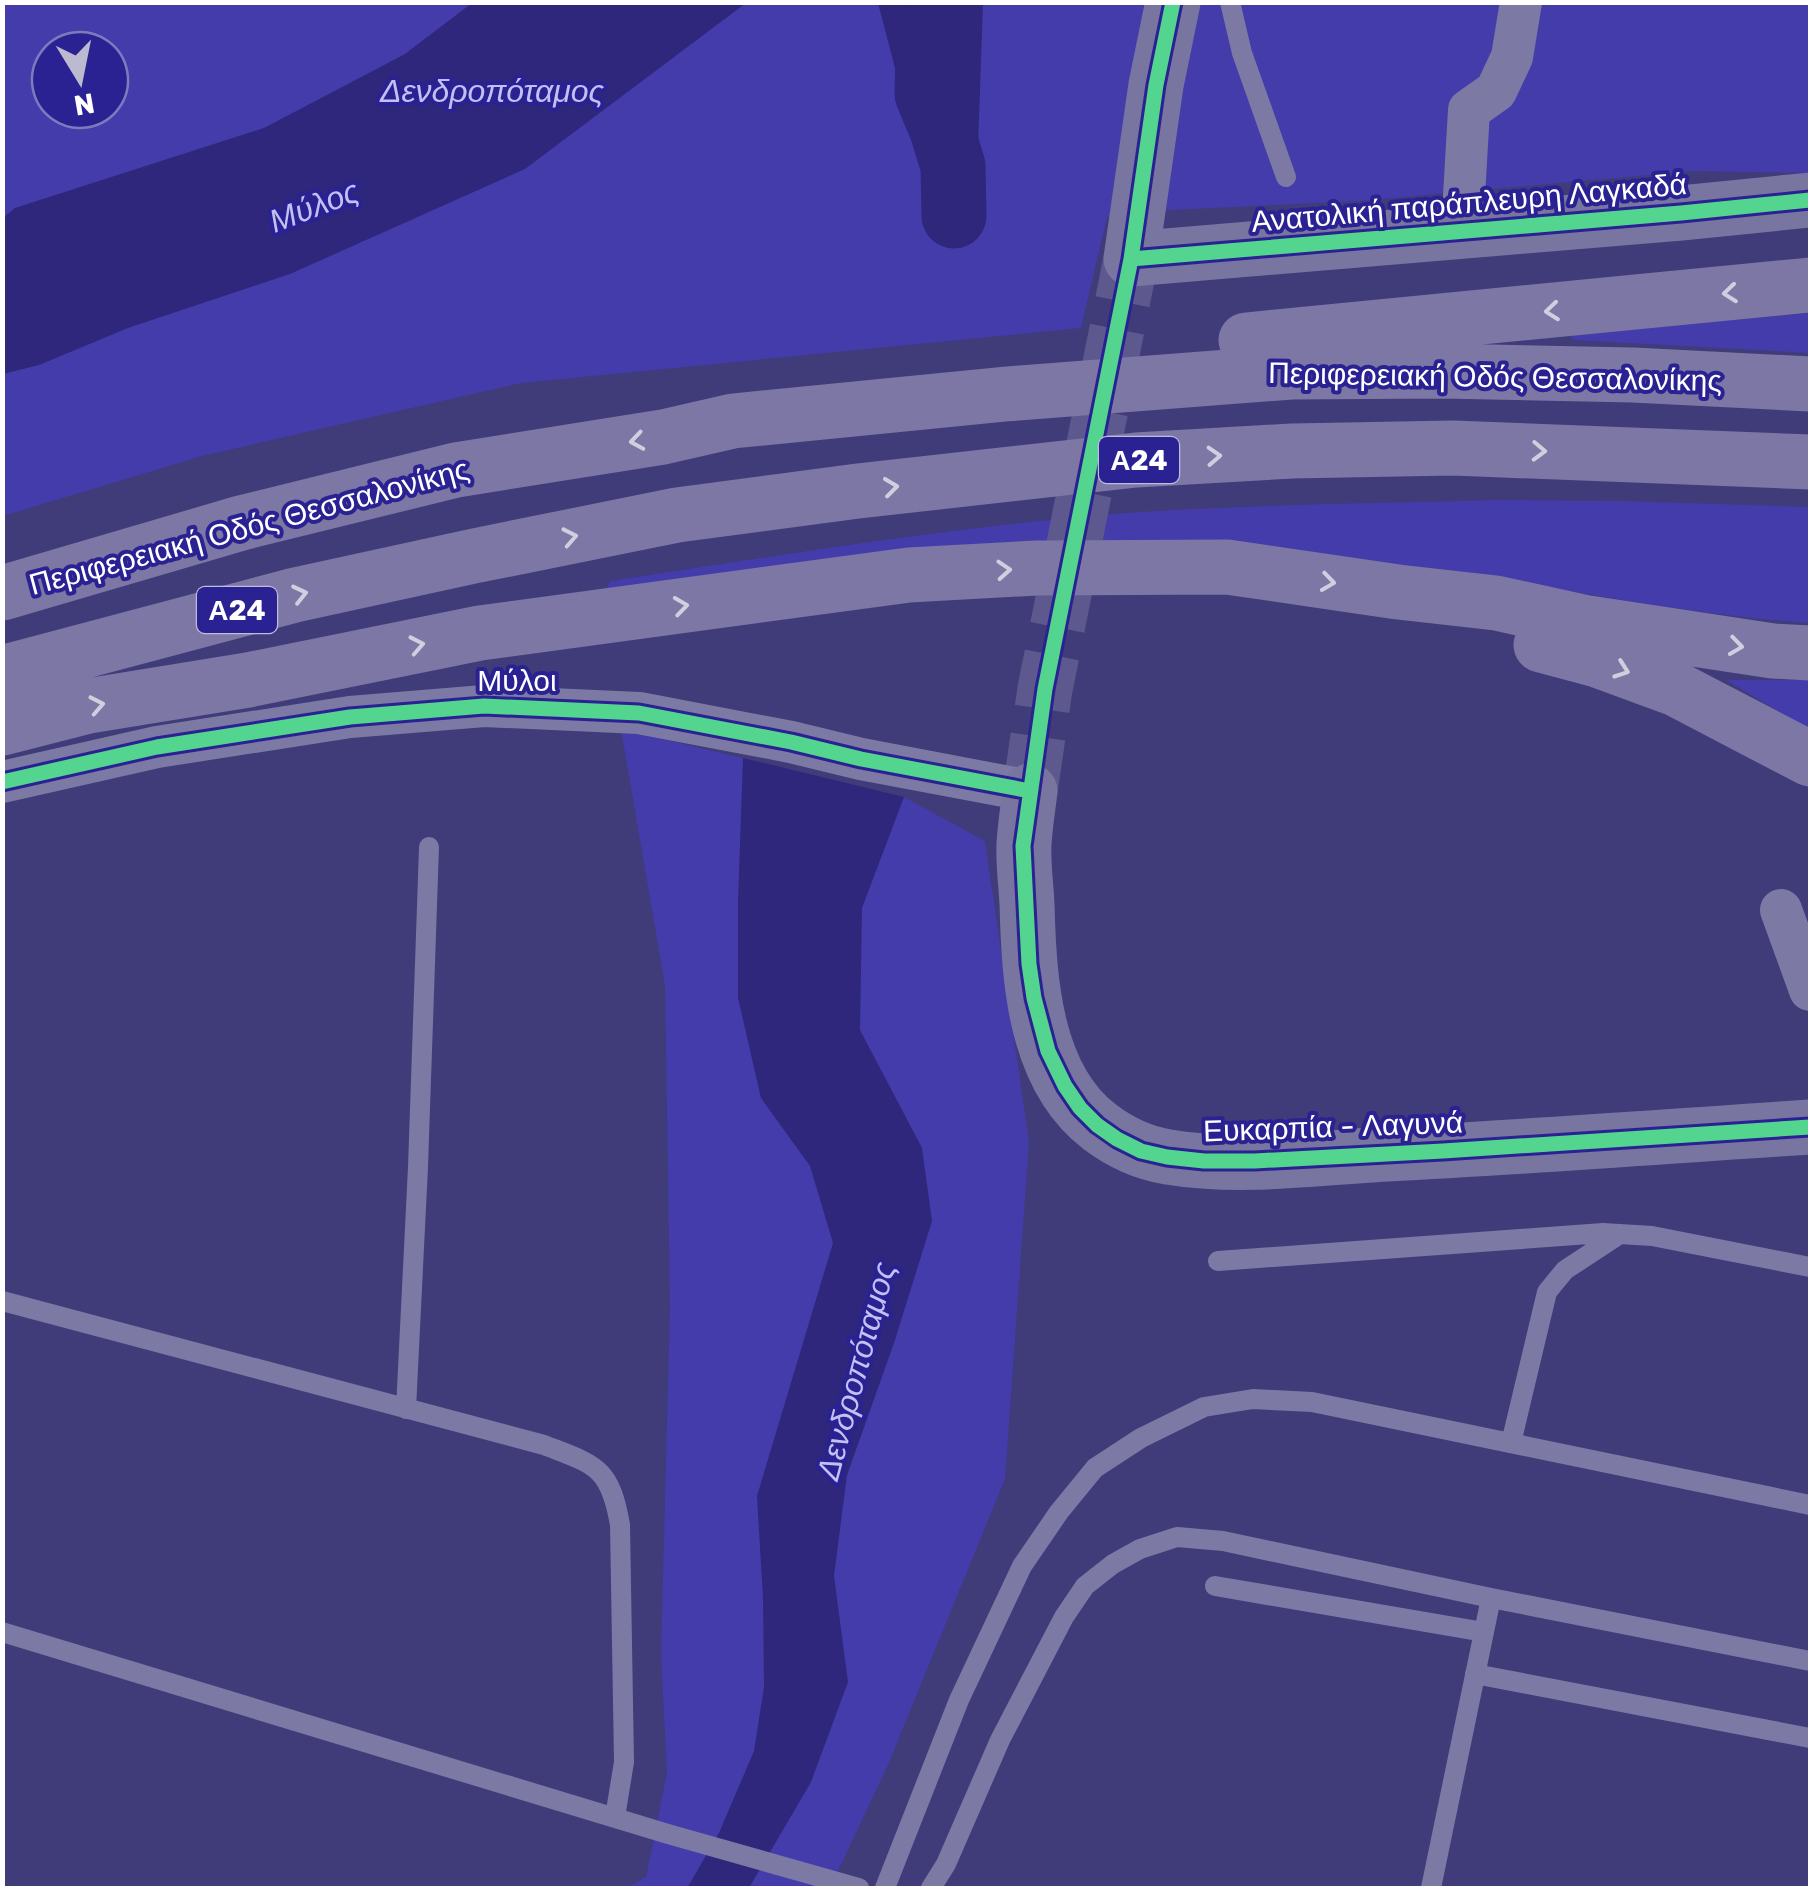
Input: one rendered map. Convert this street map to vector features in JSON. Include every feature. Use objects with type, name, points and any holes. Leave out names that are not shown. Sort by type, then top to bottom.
[{"type":"highway","points":[[732,421],[870,380],[1810,285]]},
{"type":"highway","name":"Περιφερειακή Οδός Θεσσαλονίκης","points":[[2,592],[241,522],[456,470],[662,437],[732,421],[1290,372],[1634,374],[1810,384]]},
{"type":"highway","name":"Α24","points":[[2,672],[295,595],[456,560],[677,515],[858,490],[1136,460],[1292,451],[1453,448],[1810,462]]},
{"type":"highway","points":[[2,728],[88,706],[248,680],[480,632],[909,576],[1037,568],[1227,567],[1496,603],[1588,623],[1773,652],[1810,654]]},
{"type":"highway","points":[[1398,592],[1520,639],[1597,660],[1676,690],[1810,759]]},
{"type":"street","name":"Ανατολική παράπλευρη Λαγκαδά","points":[[1174,2],[1156,85],[1132,259],[1810,200]]},
{"type":"street","points":[[1462,230],[1470,110],[1496,92],[1512,56],[1521,2]]},
{"type":"street","name":"Μύλοι","points":[[2,782],[157,747],[350,718],[484,706],[639,713],[1030,791]]},
{"type":"street","name":"Ευκαρπία - Λαγυνά","points":[[1030,791],[1023,846],[1029,964],[1039,1023],[1058,1073],[1080,1108],[1097,1125],[1140,1151],[1204,1161],[1255,1161],[1810,1127]]},
{"type":"street","points":[[1781,910],[1810,990]]},
{"type":"lane","points":[[1230,2],[1242,53],[1286,177]]},
{"type":"lane","points":[[406,1408],[429,846]]},
{"type":"lane","points":[[1218,1260],[1602,1232],[1652,1236],[1810,1267]]},
{"type":"lane","points":[[1511,1443],[1547,1292],[1565,1270],[1620,1234]]},
{"type":"lane","points":[[2,1301],[544,1444],[588,1462],[605,1476],[616,1498],[620,1525],[624,1762],[615,1818]]},
{"type":"lane","points":[[886,1888],[960,1700],[1022,1566],[1058,1512],[1095,1468],[1141,1438],[1204,1407],[1253,1399],[1312,1402],[1810,1505]]},
{"type":"lane","points":[[931,1888],[946,1864],[1000,1740],[1064,1617],[1085,1586],[1140,1549],[1178,1537],[1223,1541],[1810,1662]]},
{"type":"lane","points":[[1215,1586],[1484,1632]]},
{"type":"lane","points":[[1431,1888],[1491,1598]]},
{"type":"lane","points":[[2,1632],[859,1888]]},
{"type":"lane","points":[[1475,1674],[1810,1738]]},
{"type":"shaded area","points":[[3,3],[1810,3],[1810,173],[1693,171],[1360,201],[1170,210],[1107,217],[1081,328],[521,383],[202,456],[3,516]]},
{"type":"shaded area","points":[[1810,313],[1810,353],[1571,337],[1574,334]]},
{"type":"shaded area","points":[[1500,500],[1810,507],[1810,623],[1678,609],[1547,587],[603,594],[610,581],[1011,524],[1231,507]]},
{"type":"shaded area","points":[[1726,680],[1810,680],[1810,730]]},
{"type":"shaded area","points":[[621,729],[904,797],[985,841],[1029,1142],[1005,1479],[887,1767],[830,1888],[627,1888],[646,1877],[667,1773],[661,1654],[670,1306],[665,986]]},
{"type":"water","name":"Δενδροπόταμος","points":[[472,3],[746,3],[525,169],[290,274],[128,328],[39,365],[3,374],[3,218],[15,208],[264,128],[405,54]]},
{"type":"water","points":[[878,3],[983,3],[977,174],[924,179]]},
{"type":"water","points":[[743,758],[904,797],[862,908],[860,1030],[922,1148],[932,1221],[847,1475],[834,1576],[848,1682],[811,1782],[749,1888],[685,1888],[719,1833],[754,1751],[764,1687],[757,1496],[833,1243],[810,1166],[761,1098],[738,998]]},
{"type":"waterway","name":"Δενδροπόταμος","points":[[944,2],[928,49],[927,94],[953,166],[954,216]]},
{"type":"tunnel","points":[[1030,791],[1045,689],[1131,259]]},
{"type":"cycle path","points":[[1173,2],[1156,85],[1131,259],[1045,689],[1023,846],[1034,998],[1048,1051],[1065,1086],[1080,1108],[1117,1139],[1141,1151],[1204,1161],[1443,1151],[1810,1127]]},
{"type":"cycle path","points":[[1131,259],[1810,200]]},
{"type":"cycle path","points":[[2,782],[157,747],[350,717],[484,706],[639,713],[1030,791]]},
{"type":"water label","name":"Μύλος","points":[[314,206]]}]
